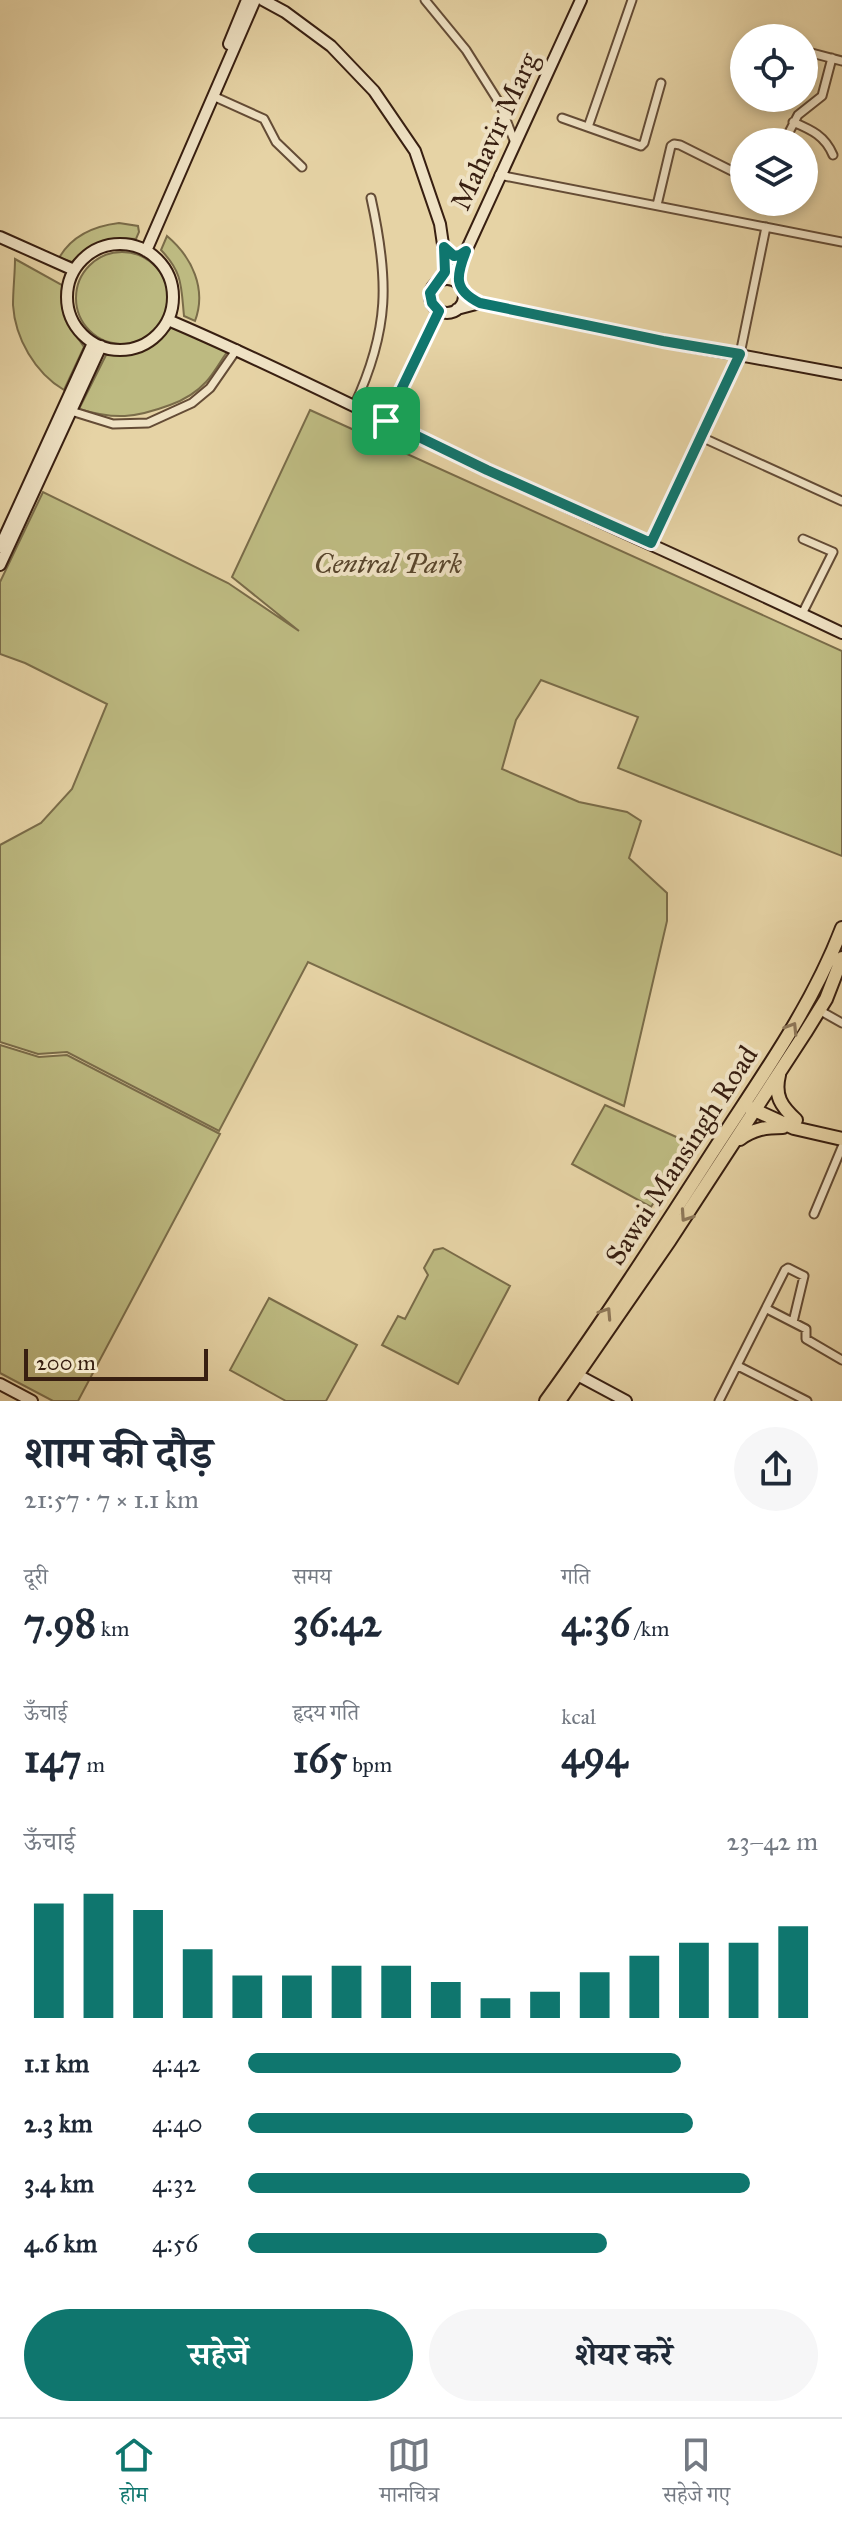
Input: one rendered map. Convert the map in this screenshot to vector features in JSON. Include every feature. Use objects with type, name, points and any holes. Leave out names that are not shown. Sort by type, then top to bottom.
[{"type":"main road","name":"Sawai Mansingh Road","points":[[546,1401],[573,1373],[753,1103],[815,991],[842,928]]},
{"type":"main road","points":[[729,1151],[753,1103],[781,1068],[819,1010],[842,958]]},
{"type":"main road","points":[[781,1068],[777,1095],[795,1124]]},
{"type":"main road","points":[[753,1103],[795,1124],[842,1139]]},
{"type":"main road","points":[[559,1401],[573,1373],[741,1137],[767,1127],[795,1124],[842,1130]]},
{"type":"street","points":[[144,249],[247,0]]},
{"type":"street","points":[[144,249],[255,0]]},
{"type":"street","points":[[263,0],[331,46],[374,91],[415,151],[440,224],[446,265],[441,280]]},
{"type":"street","points":[[425,0],[466,50],[500,104],[515,143]]},
{"type":"street","name":"Mahavir Marg","points":[[461,290],[458,274],[466,251],[581,0]]},
{"type":"street","points":[[588,127],[629,1]]},
{"type":"street","points":[[818,54],[842,61]]},
{"type":"street","points":[[790,128],[798,115],[822,96],[832,58]]},
{"type":"street","points":[[562,118],[641,146],[661,83]]},
{"type":"street","points":[[213,96],[264,119],[276,142],[302,167]]},
{"type":"street","points":[[793,122],[817,132],[833,155]]},
{"type":"street","points":[[657,205],[674,144],[730,170]]},
{"type":"street","points":[[499,175],[842,242]]},
{"type":"street","points":[[354,406],[378,345],[384,311],[381,244],[371,198]]},
{"type":"street","points":[[651,543],[740,354],[766,227]]},
{"type":"street","points":[[0,239],[73,273]]},
{"type":"street","points":[[109,245],[144,249],[169,276],[173,298],[168,320],[158,334],[144,344],[118,350],[97,345],[77,328],[68,309],[68,287],[73,273],[89,254],[109,245]]},
{"type":"street","points":[[444,247],[454,256],[466,251]]},
{"type":"street","points":[[480,303],[448,313],[439,311],[432,303],[430,293],[436,283],[450,280],[480,303],[842,374]]},
{"type":"street","points":[[457,309],[461,305],[461,290]]},
{"type":"street","points":[[386,421],[439,311]]},
{"type":"street","points":[[168,320],[237,349],[487,470],[842,633]]},
{"type":"street","points":[[1,561],[71,411],[97,345]]},
{"type":"street","points":[[0,547],[97,345]]},
{"type":"street","points":[[71,411],[113,424],[148,423],[192,403],[210,388],[237,349]]},
{"type":"street","points":[[699,436],[842,501]]},
{"type":"street","points":[[802,614],[833,552],[803,539]]},
{"type":"street","points":[[819,1010],[842,1023]]},
{"type":"street","points":[[814,1214],[842,1147]]},
{"type":"street","points":[[719,1401],[786,1269],[790,1268],[802,1274],[804,1279],[793,1322]]},
{"type":"street","points":[[767,1309],[807,1330],[806,1339],[842,1360]]},
{"type":"street","points":[[738,1366],[807,1401]]},
{"type":"street","points":[[573,1373],[626,1401]]},
{"type":"street","points":[[0,1384],[32,1401]]},
{"type":"green space","points":[[119,223],[138,226],[136,239],[101,243],[72,262],[59,258],[70,243],[84,233]]},
{"type":"green space","points":[[167,236],[184,254],[195,274],[199,297],[195,321],[184,316],[177,273],[161,250]]},
{"type":"green space","points":[[113,252],[131,252],[148,259],[161,272],[168,298],[161,324],[148,337],[131,344],[113,344],[96,337],[83,324],[76,307],[76,289],[83,272],[96,259]]},
{"type":"green space","points":[[15,259],[62,285],[66,319],[84,347],[64,390],[44,374],[22,342],[13,305]]},
{"type":"green space","points":[[172,327],[227,352],[198,390],[175,403],[135,415],[103,415],[79,409],[106,355],[150,345]]},
{"type":"green space","name":"Central Park","points":[[310,410],[842,651],[842,856],[618,768],[638,717],[541,680],[516,720],[502,769],[579,802],[627,812],[641,821],[629,858],[667,893],[667,921],[624,1106],[308,962],[219,1131],[67,1052],[38,1054],[0,1042],[0,845],[41,823],[72,789],[107,704],[25,663],[0,654],[0,582],[43,492],[228,583],[299,631],[232,577]]},
{"type":"green space","points":[[0,1045],[39,1057],[67,1055],[220,1134],[78,1401],[53,1401],[0,1373]]},
{"type":"green space","points":[[605,1105],[692,1144],[651,1207],[572,1164]]},
{"type":"green space","points":[[443,1248],[510,1286],[458,1384],[382,1345],[398,1316],[405,1319],[428,1275],[424,1268],[434,1250]]},
{"type":"green space","points":[[269,1298],[357,1345],[326,1401],[286,1401],[230,1370]]},
{"type":"route","points":[[444,247],[454,256],[466,251],[458,274],[459,284],[464,295],[480,303],[740,354],[651,543],[386,421],[439,311],[432,303],[430,293],[445,272],[444,247]]}]
